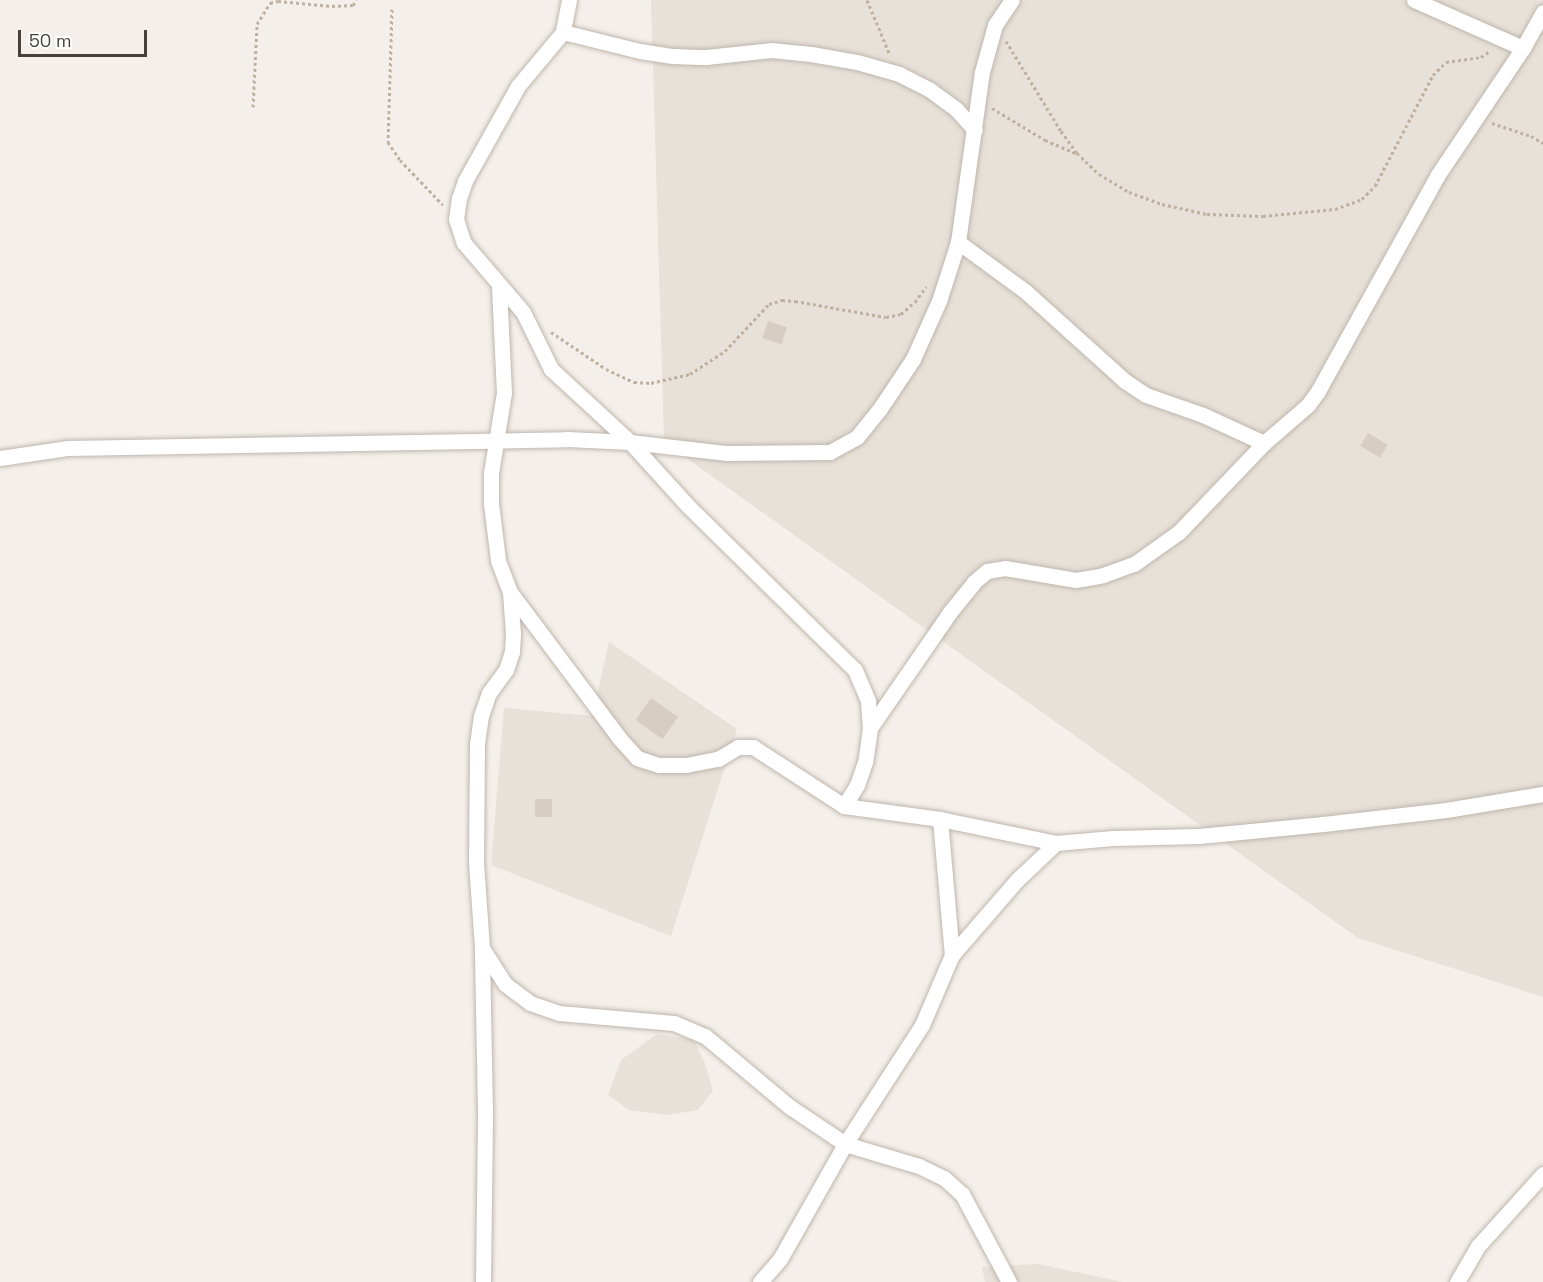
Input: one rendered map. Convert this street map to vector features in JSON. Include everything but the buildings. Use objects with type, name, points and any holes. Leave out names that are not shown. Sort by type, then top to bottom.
[{"type":"street","points":[[569,0],[564,32],[518,86],[465,181],[459,198],[456,219],[464,243],[499,287],[523,312],[551,369],[630,442],[688,506],[855,670],[868,701],[870,728],[865,762],[857,785],[844,806]]},
{"type":"street","points":[[1414,0],[1523,48]]},
{"type":"street","points":[[0,458],[79,448],[567,439],[630,442],[727,453],[830,452],[857,437],[879,410],[913,359],[939,301],[958,242],[975,130],[977,99],[995,25],[1006,3]]},
{"type":"street","points":[[870,728],[950,612],[974,582],[987,571],[1005,568],[1076,580],[1103,575],[1134,564],[1179,532],[1264,443],[1296,416],[1318,391],[1437,176],[1523,48],[1543,12]]},
{"type":"street","points":[[564,32],[640,51],[674,56],[706,57],[771,50],[811,54],[899,74],[930,90],[956,109],[975,130]]},
{"type":"street","points":[[958,242],[1025,291],[1125,381],[1146,395],[1203,415],[1264,443]]},
{"type":"street","points":[[499,287],[504,393],[491,473],[493,522],[498,560],[510,592],[620,739],[637,758],[659,765],[686,765],[718,759],[738,747],[753,747],[844,806],[940,819],[1056,843],[1113,838],[1199,836],[1323,824],[1446,810],[1543,794]]},
{"type":"street","points":[[483,1282],[485,1111],[482,948],[476,851],[477,744],[481,716],[489,693],[506,670],[512,652],[510,592]]},
{"type":"street","points":[[940,819],[952,955]]},
{"type":"street","points":[[760,1282],[780,1259],[845,1143],[922,1025],[952,955],[1017,880],[1056,843]]},
{"type":"street","points":[[482,948],[505,984],[530,1003],[560,1013],[674,1023],[705,1036],[790,1107],[845,1143],[919,1166],[954,1185],[1009,1282]]},
{"type":"street","points":[[1457,1282],[1478,1246],[1543,1174]]},
{"type":"path","points":[[253,107],[257,24],[270,3],[278,1],[332,6],[353,5],[357,0]]},
{"type":"path","points":[[867,0],[899,74]]},
{"type":"path","points":[[392,9],[388,142],[400,160],[456,219]]},
{"type":"path","points":[[995,25],[1077,153],[1099,174],[1130,192],[1162,204],[1207,214],[1301,214],[1350,205],[1362,199],[1375,186],[1414,106],[1440,67],[1457,59],[1481,57],[1503,39]]},
{"type":"path","points":[[977,99],[1045,140],[1077,153]]},
{"type":"path","points":[[1476,118],[1509,127],[1543,143]]},
{"type":"path","points":[[550,332],[606,369],[634,382],[651,383],[690,374],[725,351],[769,304],[782,300],[795,301],[886,317],[902,314],[915,302],[927,285]]},
{"type":"shaded area","points":[[651,0],[1543,0],[1543,997],[1358,938],[664,442]]},
{"type":"shaded area","points":[[609,642],[737,729],[671,936],[491,865],[504,708],[592,716]]},
{"type":"shaded area","points":[[657,1034],[694,1040],[706,1066],[713,1091],[698,1110],[667,1115],[629,1110],[608,1095],[621,1060]]},
{"type":"shaded area","points":[[1038,1264],[1123,1282],[985,1282],[982,1267]]}]
